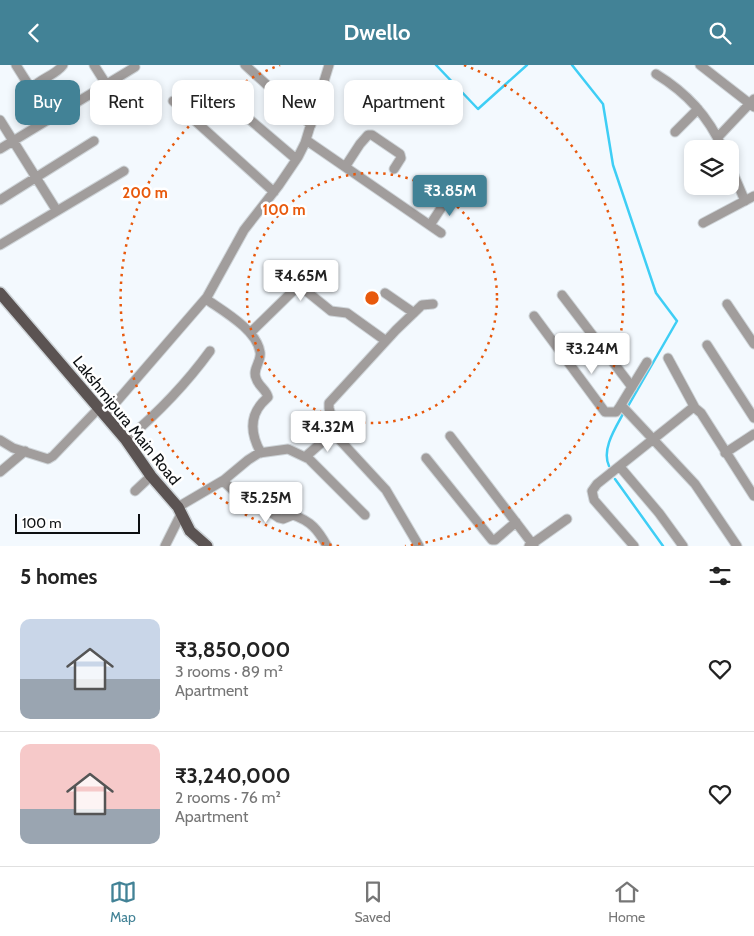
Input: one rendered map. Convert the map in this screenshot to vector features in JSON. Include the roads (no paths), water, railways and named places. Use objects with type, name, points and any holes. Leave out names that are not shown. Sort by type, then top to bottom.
[{"type":"main road","name":"Lakshmipura Main Road","points":[[0,293],[126,440],[151,476],[179,511],[190,531],[207,546]]},
{"type":"street","points":[[16,65],[25,80]]},
{"type":"street","points":[[41,80],[63,65]]},
{"type":"street","points":[[94,65],[103,80]]},
{"type":"street","points":[[244,65],[264,83]]},
{"type":"street","points":[[325,80],[330,65]]},
{"type":"street","points":[[700,65],[752,103],[718,137]]},
{"type":"street","points":[[113,80],[136,66]]},
{"type":"street","points":[[656,74],[706,117],[719,140]]},
{"type":"street","points":[[675,132],[698,109]]},
{"type":"street","points":[[0,120],[57,211]]},
{"type":"street","points":[[254,123],[296,159]]},
{"type":"street","points":[[0,149],[39,125]]},
{"type":"street","points":[[200,125],[274,192]]},
{"type":"street","points":[[0,440],[13,447],[48,459],[53,457],[102,411],[206,299],[244,230],[274,192],[296,159],[311,125]]},
{"type":"street","points":[[345,167],[360,144],[368,135],[372,135],[400,154],[401,158],[394,169]]},
{"type":"street","points":[[306,140],[441,233]]},
{"type":"street","points":[[0,200],[94,141]]},
{"type":"street","points":[[0,245],[124,171]]},
{"type":"street","points":[[739,187],[745,201]]},
{"type":"street","points":[[430,225],[449,196]]},
{"type":"street","points":[[703,223],[754,196]]},
{"type":"street","points":[[250,333],[294,290],[300,288],[304,289],[331,311],[347,313],[386,341]]},
{"type":"street","points":[[385,293],[414,313]]},
{"type":"street","points":[[562,295],[632,387]]},
{"type":"street","points":[[206,299],[242,325],[250,333],[260,351],[255,375],[256,380],[267,392],[268,397],[262,403],[254,418],[253,428],[254,440],[261,453]]},
{"type":"street","points":[[419,546],[386,490],[337,437],[329,403],[422,305],[434,303]]},
{"type":"street","points":[[728,304],[754,344]]},
{"type":"street","points":[[534,316],[605,412],[616,412],[625,408],[632,387],[647,362]]},
{"type":"street","points":[[707,345],[754,418]]},
{"type":"street","points":[[126,440],[173,397],[210,351]]},
{"type":"street","points":[[668,358],[695,408],[701,413],[754,495]]},
{"type":"street","points":[[625,408],[695,485],[738,546]]},
{"type":"street","points":[[634,546],[594,500],[592,491],[691,409],[695,408]]},
{"type":"street","points":[[306,457],[335,431]]},
{"type":"street","points":[[726,453],[754,434]]},
{"type":"street","points":[[450,436],[532,545],[567,519]]},
{"type":"street","points":[[164,546],[179,511],[223,481],[248,460],[261,453],[288,449],[306,457],[365,515]]},
{"type":"street","points":[[0,472],[25,451]]},
{"type":"street","points":[[426,458],[492,540],[516,523]]},
{"type":"street","points":[[620,467],[659,513],[683,546]]},
{"type":"street","points":[[136,491],[151,476]]},
{"type":"street","points":[[223,481],[250,505],[264,508],[279,518],[283,519],[293,515],[306,519],[318,531],[327,546]]},
{"type":"waterway","points":[[436,65],[478,109],[527,65]]},
{"type":"waterway","points":[[572,65],[603,104],[613,165],[656,293],[677,321],[627,408]]},
{"type":"waterway","points":[[609,466],[607,459],[608,445],[624,412]]},
{"type":"waterway","points":[[615,479],[663,546]]}]
